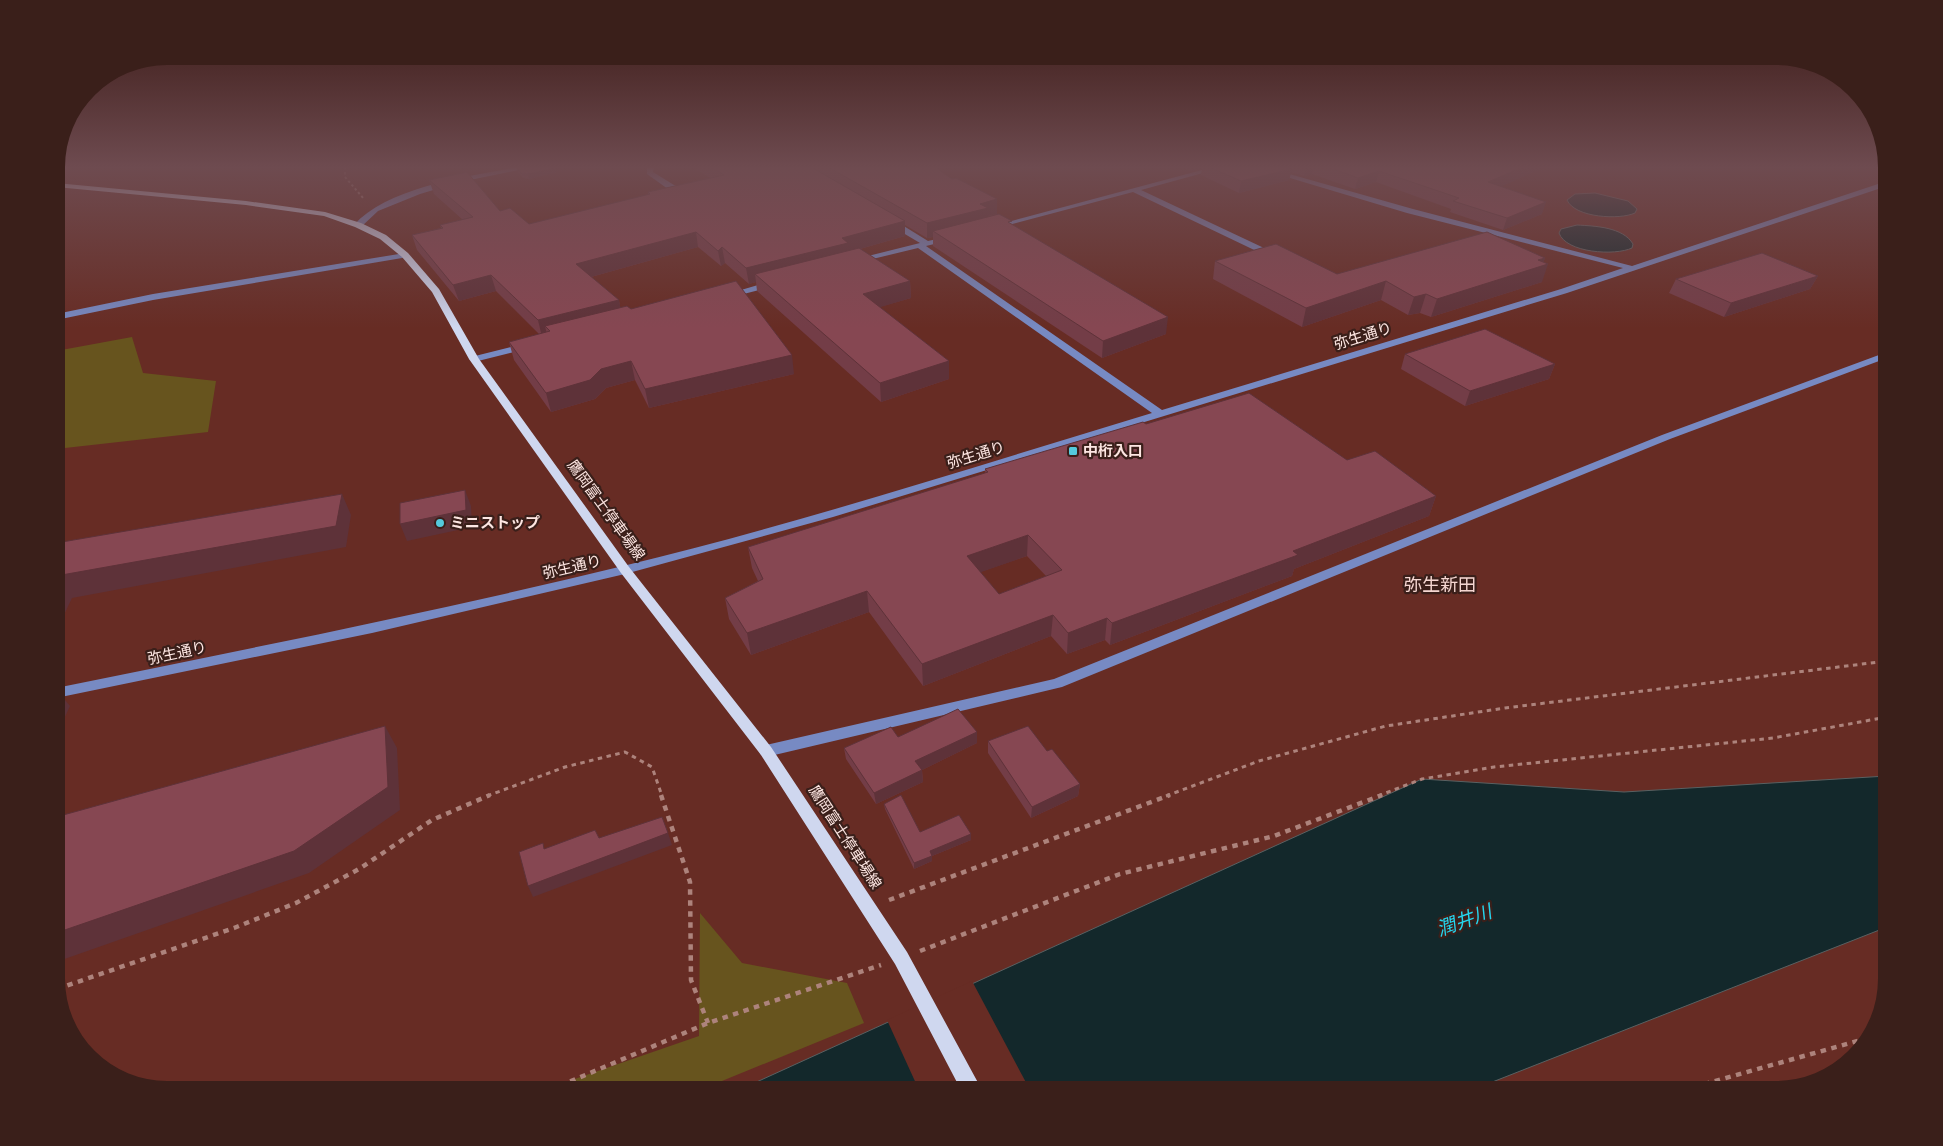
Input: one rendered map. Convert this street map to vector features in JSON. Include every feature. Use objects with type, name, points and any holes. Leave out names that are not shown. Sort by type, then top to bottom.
[{"type":"main road","name":"鷹岡富士停車場線","points":[[346,220],[358,224],[383,237],[405,255],[436,291],[474,360],[626,570],[766,751],[870,908],[914,979],[967,1081]]},
{"type":"street","points":[[358,224],[362,220]]},
{"type":"street","points":[[887,220],[924,245],[1160,414]]},
{"type":"street","points":[[984,229],[1017,220]]},
{"type":"street","points":[[1199,220],[1281,259]]},
{"type":"street","points":[[1452,220],[1631,268]]},
{"type":"street","name":"弥生通り","points":[[65,691],[372,628],[626,570],[829,515],[1564,291],[1774,220]]},
{"type":"street","points":[[1472,238],[1490,231]]},
{"type":"street","points":[[854,263],[956,236]]},
{"type":"street","points":[[65,315],[153,297],[405,255]]},
{"type":"street","points":[[720,296],[778,282]]},
{"type":"street","points":[[474,360],[540,342]]},
{"type":"street","points":[[766,751],[1057,683],[1666,437],[1878,358]]},
{"type":"path","points":[[870,908],[1259,761],[1386,726],[1505,708],[1878,662]]},
{"type":"path","points":[[571,1081],[708,1023],[901,958],[1120,874],[1274,836],[1422,779],[1494,767],[1773,738],[1878,719]]},
{"type":"path","points":[[65,986],[234,928],[296,903],[359,869],[432,820],[500,790],[565,767],[624,752],[652,768],[690,882],[691,980],[708,1023]]},
{"type":"path","points":[[1715,1081],[1857,1041]]},
{"type":"shaded area","points":[[132,337],[143,373],[216,381],[208,432],[65,448],[65,349]]},
{"type":"shaded area","points":[[700,913],[742,963],[847,983],[864,1023],[722,1081],[569,1081],[699,1036]]},
{"type":"water","points":[[1577,225],[1608,228],[1616,231],[1628,238],[1633,244],[1632,248],[1614,252],[1603,252],[1581,249],[1571,245],[1563,240],[1559,233],[1561,229]]},
{"type":"water","name":"潤井川","points":[[1878,777],[1878,931],[1495,1081],[759,1081],[1422,779],[1624,792]]},
{"type":"pier","points":[[972,981],[1025,1081],[915,1081],[887,1020]]},
{"type":"building","points":[[459,220],[525,220],[529,224],[543,220],[905,221],[842,238],[848,243],[746,268],[722,247],[718,251],[696,232],[576,264],[619,300],[538,320],[491,275],[453,285],[412,235],[443,228],[440,225]]},
{"type":"building","points":[[923,220],[937,220],[927,223]]},
{"type":"building","points":[[974,220],[1011,220],[1008,222],[1168,317],[1103,341],[933,231]]},
{"type":"building","points":[[1487,232],[1545,258],[1538,260],[1548,264],[1437,299],[1426,294],[1414,297],[1386,281],[1306,308],[1215,261],[1276,244],[1337,274]]},
{"type":"building","points":[[859,248],[910,281],[863,294],[949,361],[880,383],[755,274]]},
{"type":"building","points":[[1762,253],[1818,276],[1731,303],[1676,279]]},
{"type":"building","points":[[736,281],[792,355],[645,389],[631,361],[601,369],[590,380],[546,393],[509,342],[550,331],[545,326],[627,306],[631,309]]},
{"type":"building","points":[[1485,329],[1555,364],[1470,391],[1405,354]]},
{"type":"building","points":[[1249,393],[1347,460],[1375,451],[1436,496],[1293,551],[1298,555],[1112,623],[1107,618],[1068,633],[1053,615],[922,664],[867,591],[747,633],[725,598],[763,579],[748,547],[988,472],[985,469],[1143,422],[1146,424]],"holes":[[[1028,535],[1062,570],[999,594],[967,556]]]},
{"type":"building","points":[[465,490],[466,510],[400,524],[400,503]]},
{"type":"building","points":[[342,494],[336,526],[65,574],[65,541]]},
{"type":"building","points":[[958,709],[977,732],[915,761],[922,770],[874,793],[844,748],[891,727],[898,737]]},
{"type":"building","points":[[385,726],[388,787],[294,851],[65,930],[65,815]]},
{"type":"building","points":[[1028,726],[1047,751],[1052,749],[1080,784],[1032,807],[988,741]]},
{"type":"building","points":[[901,795],[920,832],[959,815],[971,834],[930,851],[932,856],[914,863],[884,804]]},
{"type":"building","points":[[662,817],[668,833],[528,886],[519,852],[543,843],[544,849],[595,830],[599,838]]},
{"type":"place","name":"中桁入口","points":[[1073,451]]},
{"type":"place","name":"ミニストップ","points":[[440,523]]},
{"type":"district","name":"弥生新田","points":[[1440,585]]}]
